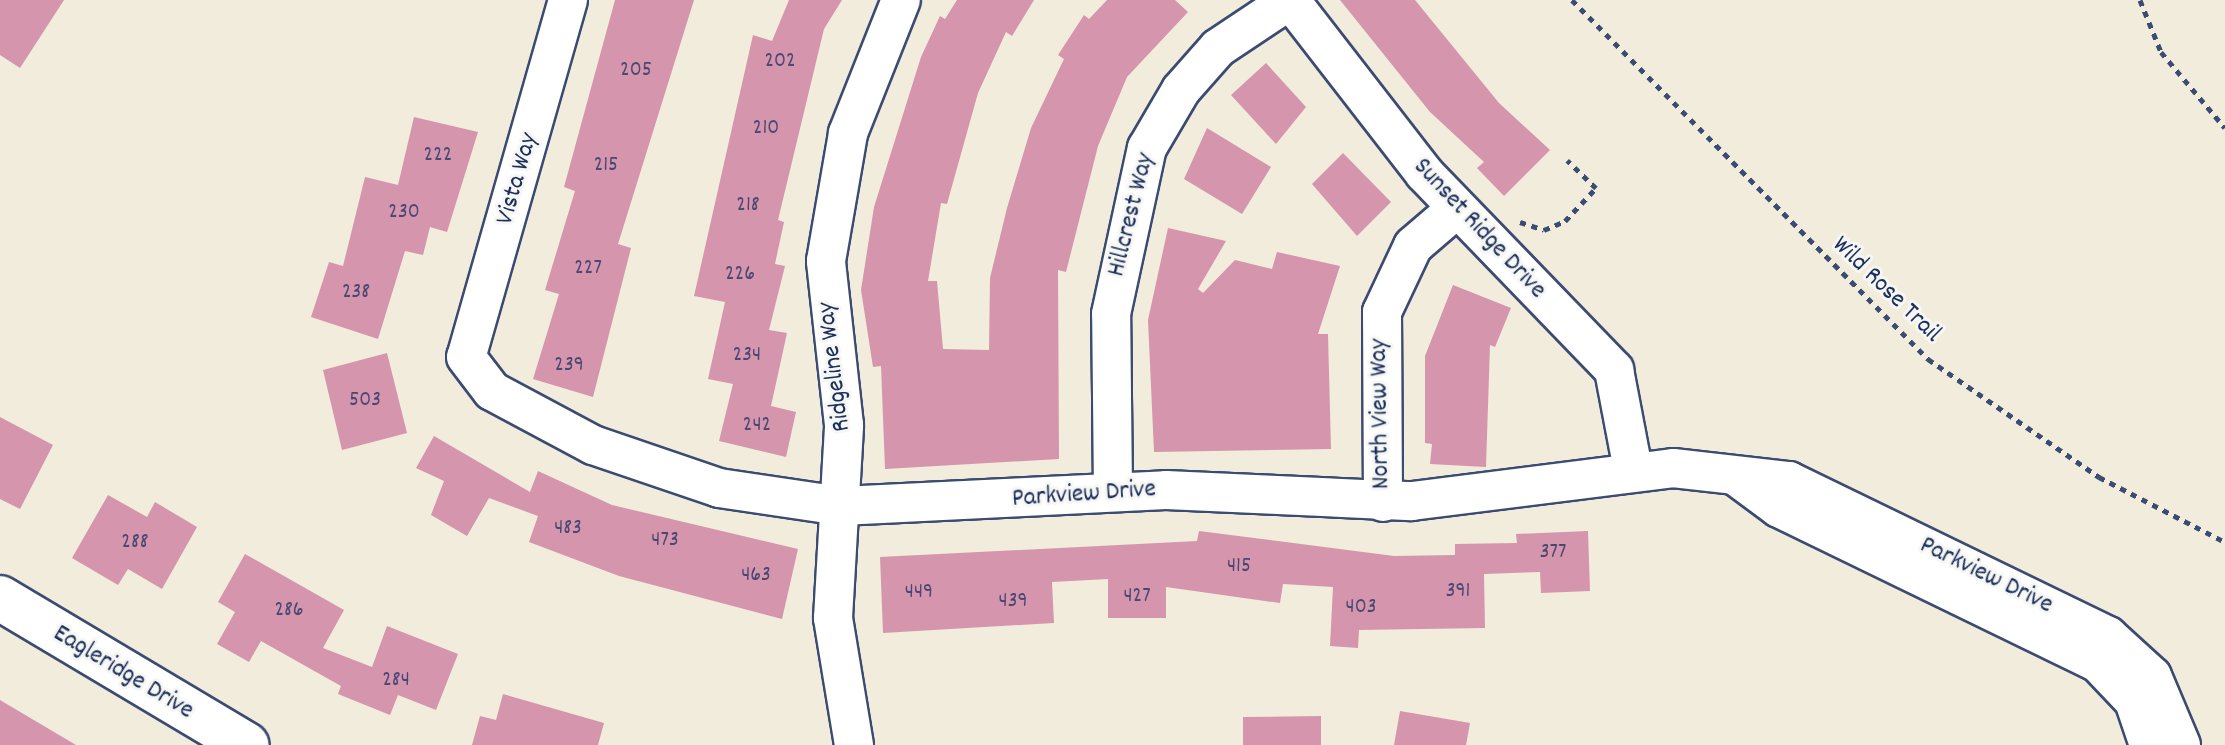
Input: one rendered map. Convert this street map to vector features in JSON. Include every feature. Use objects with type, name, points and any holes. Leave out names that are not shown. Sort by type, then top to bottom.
[{"type":"main road","name":"Eagleridge Drive","points":[[0,598],[247,745]]},
{"type":"street","name":"Vista Way","points":[[466,357],[568,0]]},
{"type":"street","name":"Ridgeline Way","points":[[854,745],[833,618],[841,506],[843,397],[826,294],[831,210],[848,133],[901,0]]},
{"type":"street","name":"Sunset Ridge Drive","points":[[1290,0],[1456,209],[1614,370],[1633,470]]},
{"type":"street","name":"Hillcrest Way","points":[[1113,491],[1111,314],[1147,148],[1209,56],[1290,0]]},
{"type":"street","name":"North View Way","points":[[1383,502],[1382,312],[1413,246],[1456,209]]},
{"type":"street","name":"Parkview Drive","points":[[466,357],[510,402],[623,457],[719,488],[841,506],[1113,491],[1383,502],[1633,470],[1690,468],[1737,477],[1789,481],[2108,636],[2152,676],[2181,745]]},
{"type":"street","name":"Parkview Drive","points":[[1737,477],[1779,508],[2098,663],[2134,701],[2149,745]]},
{"type":"path","name":"Wild Rose Trail","points":[[1572,0],[1928,359],[2099,477],[2225,542]]},
{"type":"path","points":[[2140,0],[2161,52],[2225,128]]},
{"type":"path","points":[[1514,220],[1555,226],[1596,188],[1567,160]]},
{"type":"building","points":[[0,0],[64,0],[20,68],[0,55]]},
{"type":"building","points":[[615,0],[694,0],[618,244],[631,248],[593,397],[533,379],[559,294],[545,290],[575,191],[564,187]]},
{"type":"building","points":[[789,0],[842,0],[824,29],[778,220],[784,222],[775,264],[785,266],[769,330],[787,333],[771,406],[796,412],[786,457],[719,441],[733,384],[708,379],[725,302],[694,296],[753,35],[772,41]]},
{"type":"building","points":[[957,0],[1034,0],[1012,36],[1006,32],[978,93],[947,204],[941,203],[928,281],[937,281],[943,349],[989,350],[990,278],[1007,208],[1031,128],[1064,59],[1058,55],[1084,15],[1089,19],[1107,0],[1175,0],[1188,12],[1127,77],[1098,146],[1066,272],[1058,270],[1059,459],[885,469],[881,366],[873,367],[861,290],[874,207],[921,57],[940,16],[945,19]]},
{"type":"building","points":[[1340,0],[1415,0],[1499,103],[1550,150],[1504,196],[1477,168],[1484,162],[1430,112]]},
{"type":"building","points":[[1266,63],[1306,107],[1276,144],[1231,95]]},
{"type":"building","points":[[414,117],[478,132],[447,232],[430,227],[423,255],[405,251],[378,339],[311,317],[329,262],[343,266],[365,177],[398,185]]},
{"type":"building","points":[[1207,128],[1271,167],[1242,214],[1184,179]]},
{"type":"building","points":[[1343,153],[1391,202],[1357,236],[1312,184]]},
{"type":"building","points":[[1168,228],[1226,241],[1198,289],[1203,293],[1235,260],[1272,269],[1277,252],[1340,266],[1318,334],[1328,334],[1331,449],[1154,452],[1148,320]]},
{"type":"building","points":[[1453,285],[1511,308],[1495,347],[1490,345],[1486,467],[1430,464],[1432,444],[1425,443],[1425,356]]},
{"type":"building","points":[[387,353],[407,433],[342,450],[323,370]]},
{"type":"building","points":[[0,417],[53,445],[20,509],[0,499]]},
{"type":"building","points":[[434,436],[530,492],[538,471],[612,505],[798,549],[782,619],[619,576],[529,542],[538,516],[489,498],[467,536],[431,515],[444,481],[416,468]]},
{"type":"building","points":[[108,495],[147,517],[155,502],[197,527],[162,589],[128,569],[118,585],[72,558]]},
{"type":"building","points":[[1199,531],[1394,556],[1455,555],[1455,544],[1517,543],[1516,534],[1588,531],[1590,591],[1541,593],[1540,572],[1484,574],[1485,628],[1359,630],[1358,648],[1330,646],[1333,587],[1283,584],[1280,603],[1166,587],[1166,618],[1108,618],[1108,579],[1052,582],[1054,623],[883,633],[880,557],[1197,541]]},
{"type":"building","points":[[245,554],[344,610],[323,648],[372,667],[387,626],[458,654],[436,710],[398,695],[390,715],[338,694],[341,686],[261,641],[249,662],[217,644],[235,612],[218,602]]},
{"type":"building","points":[[503,694],[604,723],[598,745],[472,745],[480,716],[496,720]]},
{"type":"building","points":[[0,700],[76,745],[0,745]]},
{"type":"building","points":[[1400,711],[1470,723],[1466,745],[1394,745]]},
{"type":"building","points":[[1321,716],[1321,745],[1243,745],[1243,717]]}]
